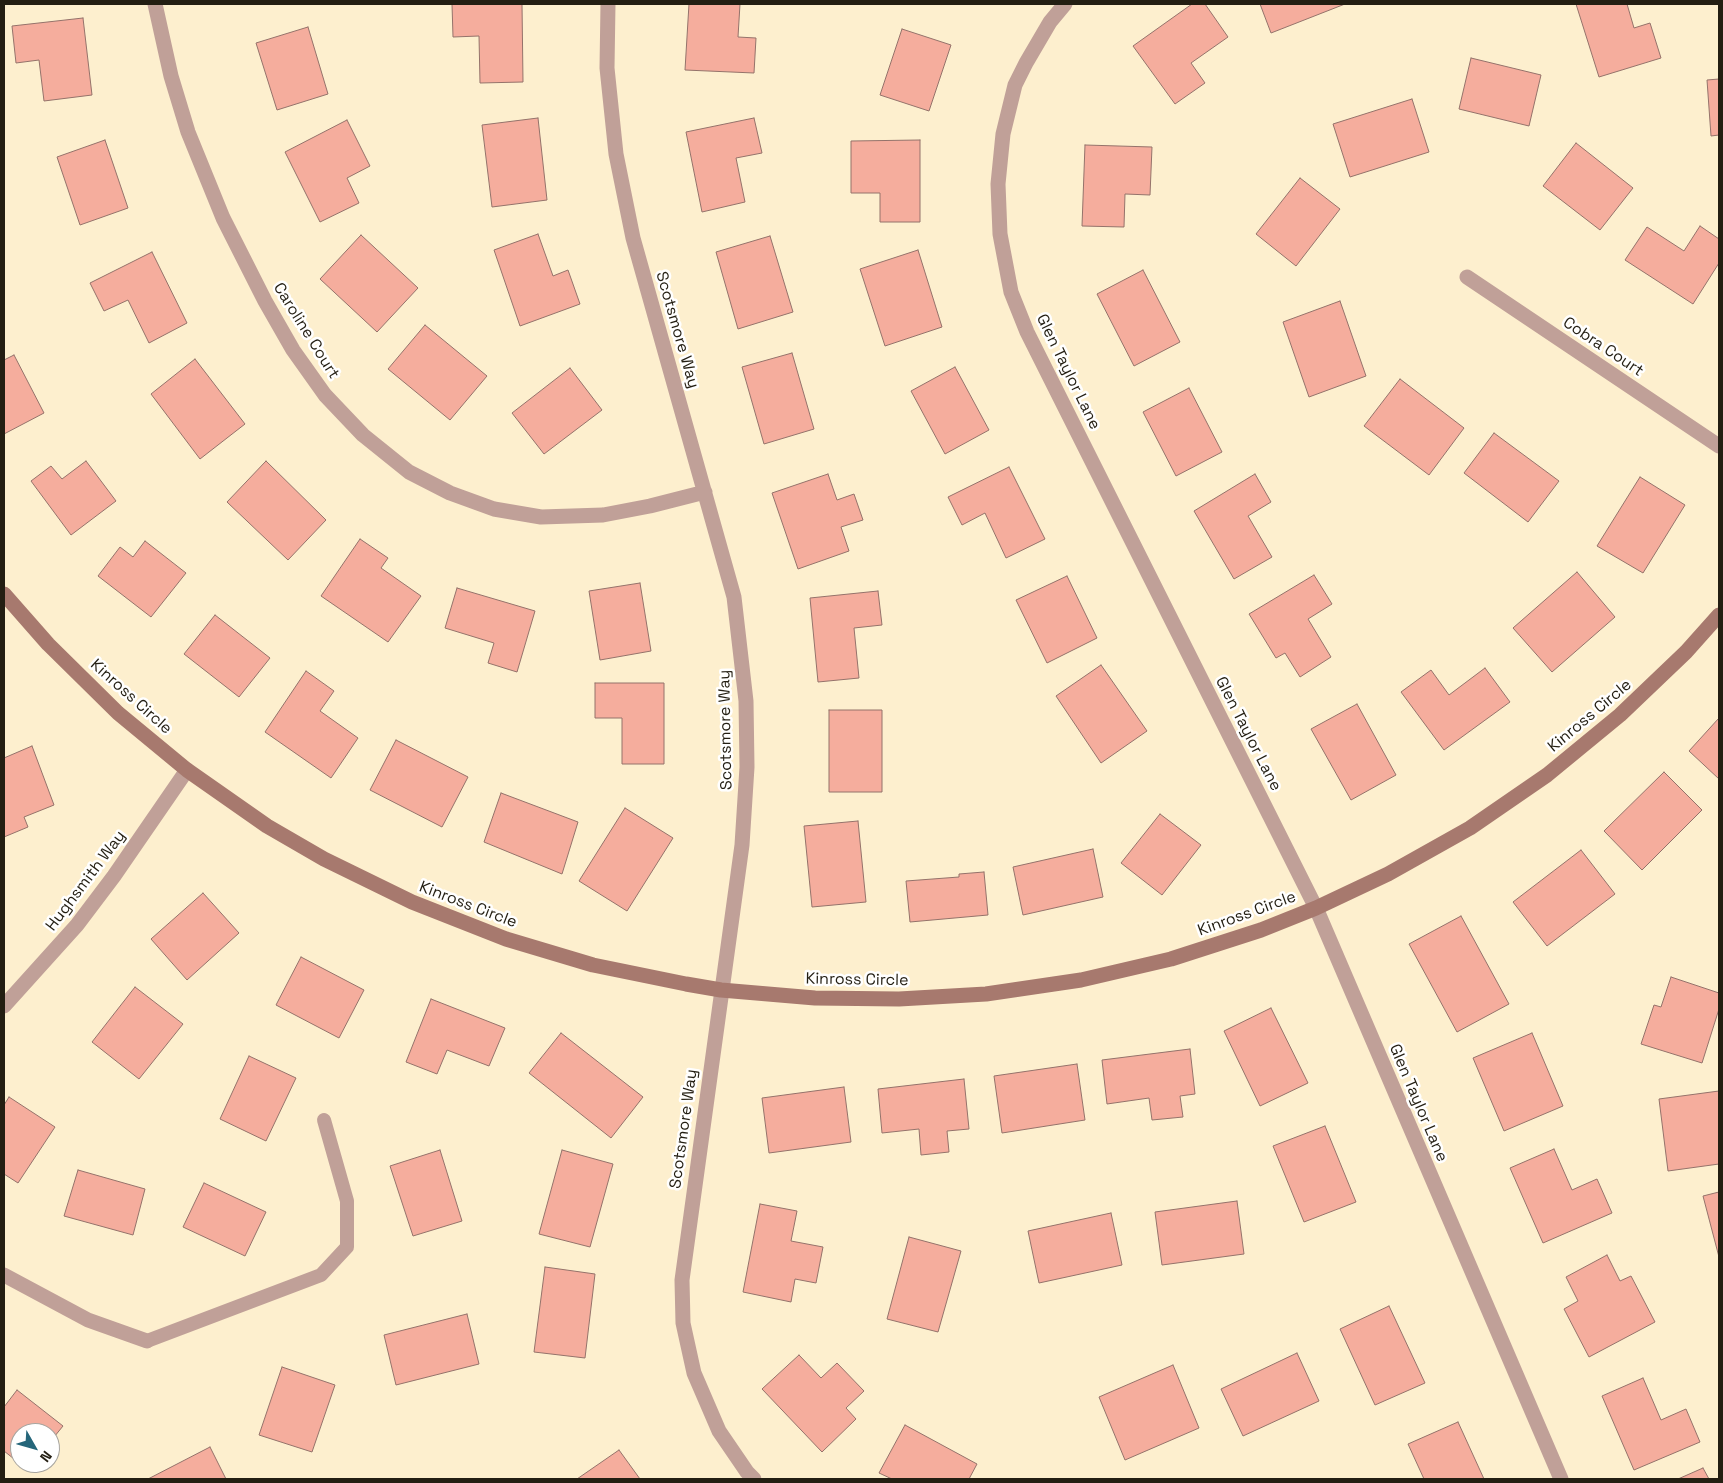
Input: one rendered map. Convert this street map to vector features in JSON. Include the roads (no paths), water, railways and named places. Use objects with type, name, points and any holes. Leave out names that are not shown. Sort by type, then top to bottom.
[{"type":"street","name":"Caroline Court","points":[[155,4],[171,76],[188,132],[223,218],[265,301],[293,350],[325,394],[363,435],[409,472],[450,494],[494,509],[540,517],[603,515],[650,506],[704,492]]},
{"type":"street","name":"Scotsmore Way","points":[[608,4],[607,68],[616,154],[633,238],[734,598],[746,701],[748,767],[742,845],[682,1280],[683,1323],[694,1373],[719,1431],[747,1472],[754,1479]]},
{"type":"street","name":"Glen Taylor Lane","points":[[1065,4],[1050,22],[1015,85],[1003,134],[998,184],[1000,234],[1011,292],[1036,350],[1316,908],[1562,1479]]},
{"type":"street","name":"Cobra Court","points":[[1467,277],[1719,446]]},
{"type":"street","name":"Kinross Circle","points":[[4,594],[48,644],[118,713],[187,770],[267,826],[324,859],[412,902],[506,939],[593,965],[721,990],[815,998],[899,999],[986,994],[1081,980],[1171,959],[1261,930],[1316,908],[1388,874],[1470,828],[1547,775],[1620,716],[1686,652],[1719,616]]},
{"type":"street","name":"Hughsmith Way","points":[[4,1006],[82,918],[114,876],[187,770]]},
{"type":"street","points":[[4,1275],[88,1320],[147,1341]]},
{"type":"lane","points":[[147,1341],[322,1275],[347,1248],[347,1200],[324,1120]]}]
